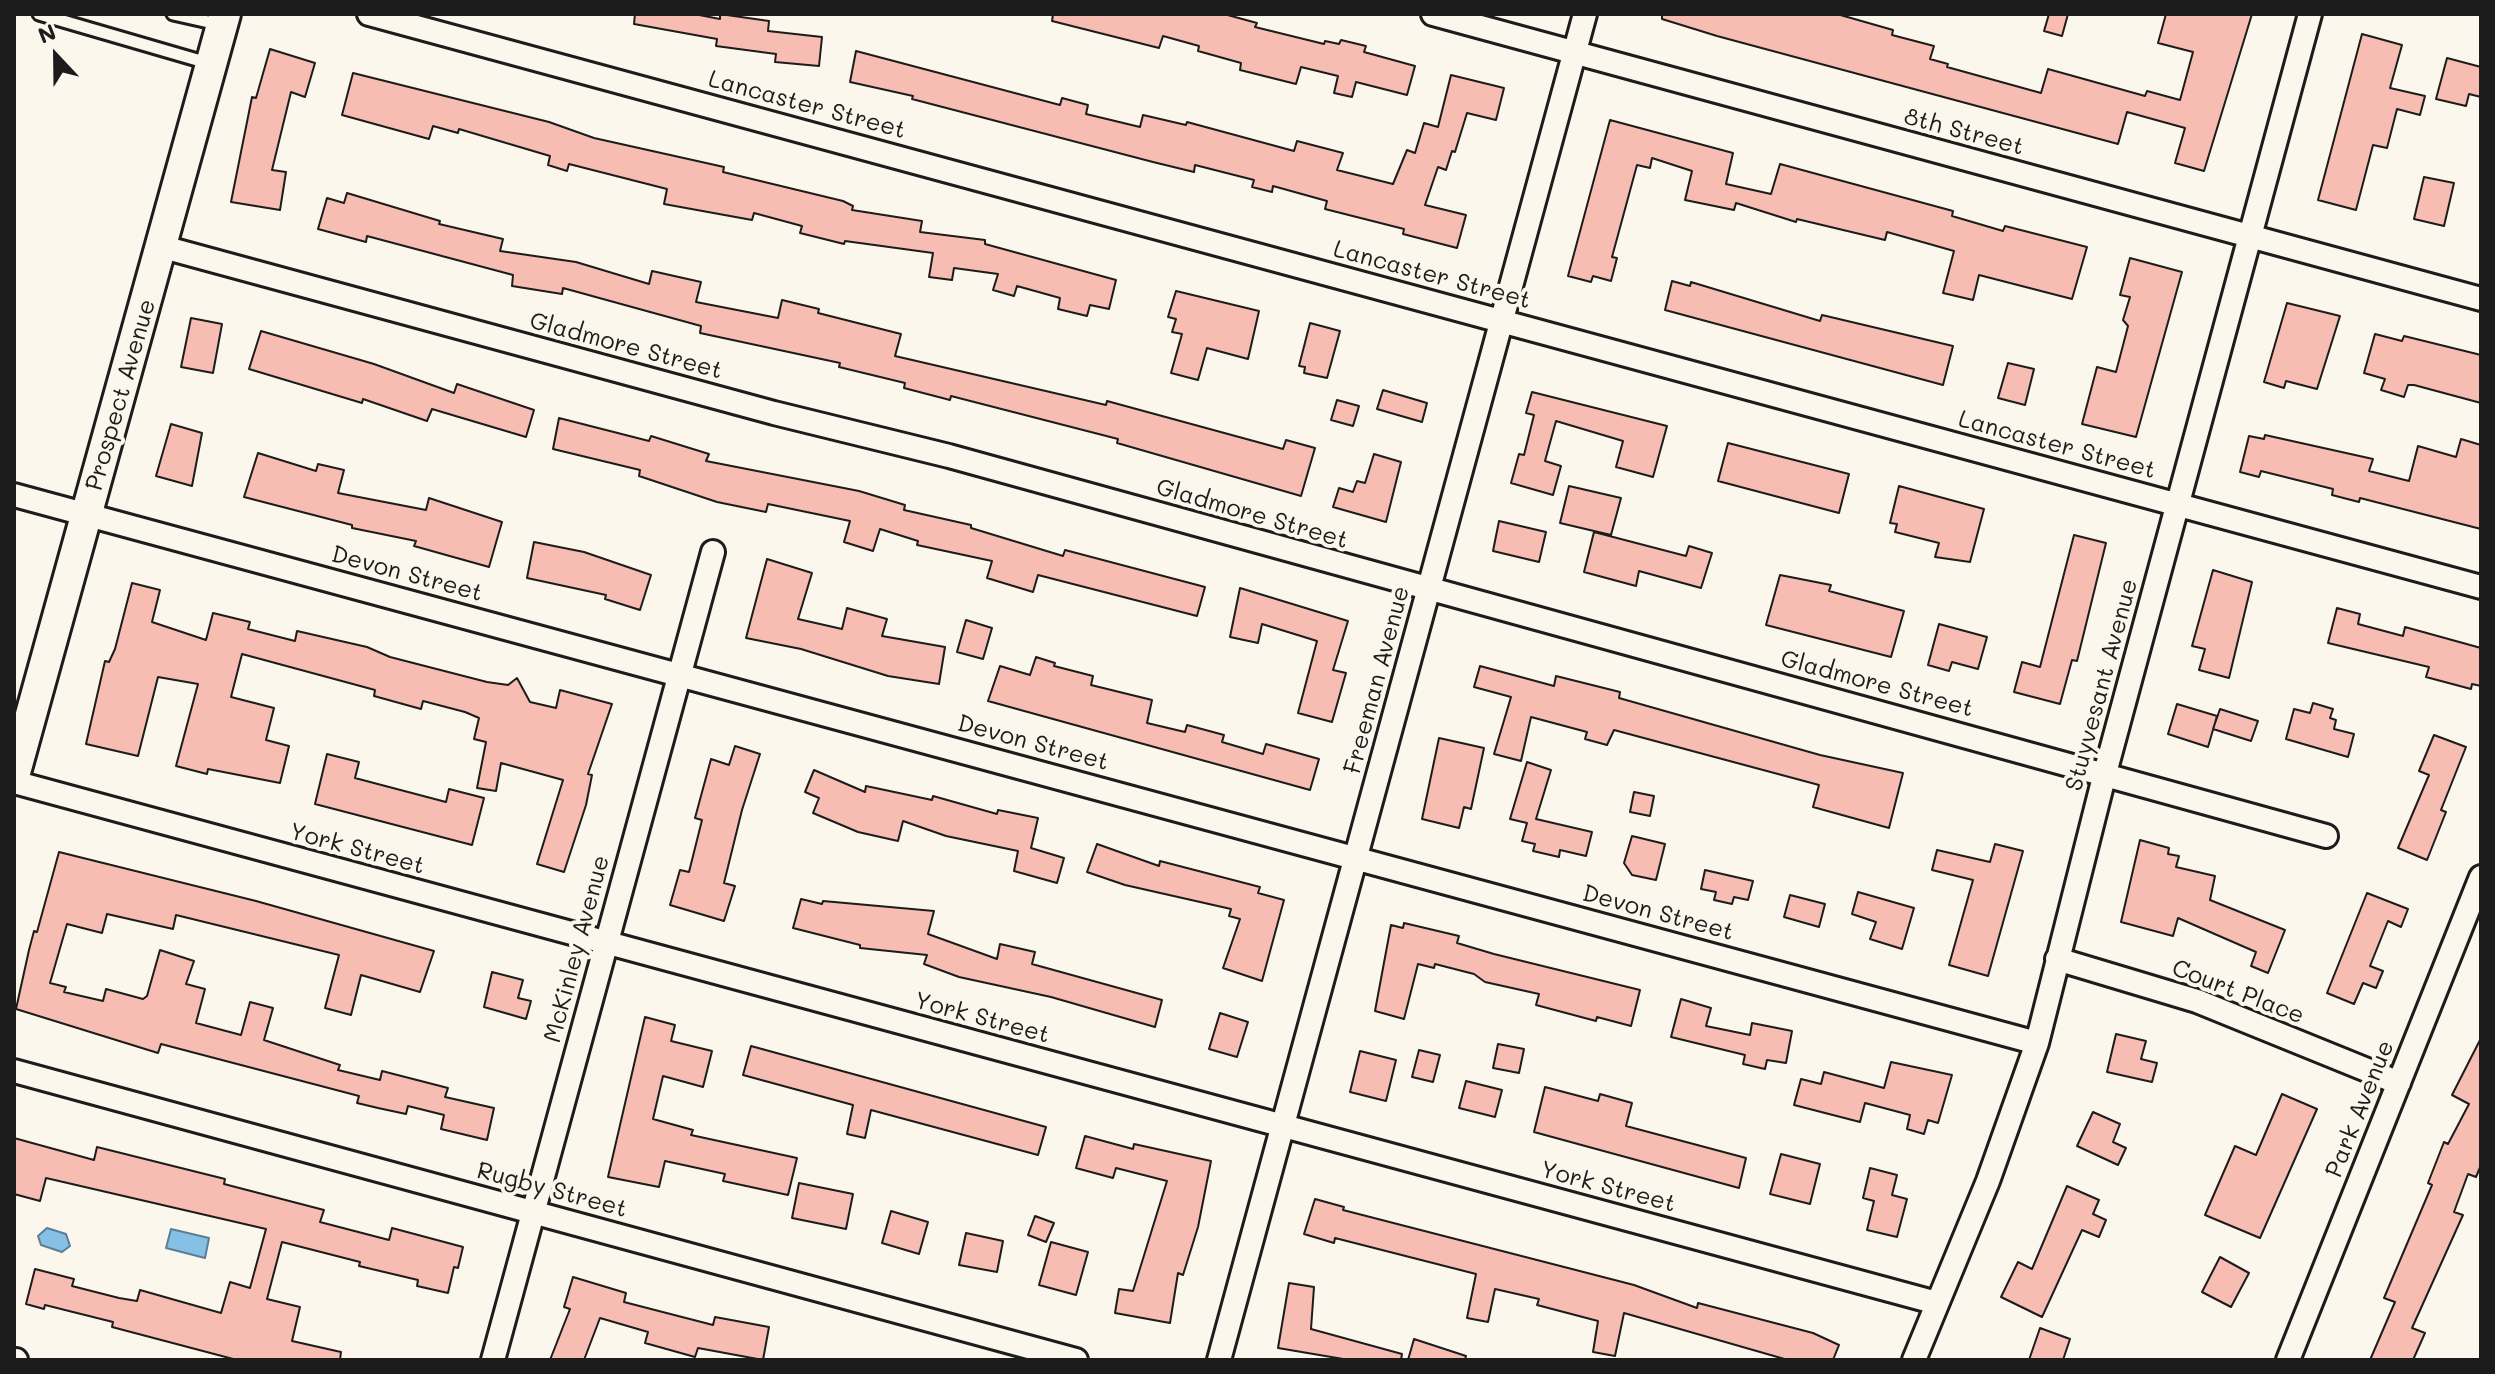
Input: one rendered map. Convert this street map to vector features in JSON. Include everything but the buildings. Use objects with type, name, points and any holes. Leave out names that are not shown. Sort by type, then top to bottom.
[{"type":"street","name":"Lancaster Street","points":[[369,14],[2481,587]]},
{"type":"street","name":"8th Street","points":[[1433,14],[2481,299]]},
{"type":"street","name":"Freeman Avenue","points":[[1219,1360],[1585,14]]},
{"type":"street","name":"Stuyvesant Avenue","points":[[1914,1360],[1988,1181],[2037,1043],[2105,773],[2310,14]]},
{"type":"street","name":"Prospect Avenue","points":[[14,776],[224,20]]},
{"type":"street","name":"Gladmore Street","points":[[163,247],[758,409],[949,456],[2326,836]]},
{"type":"street","name":"Devon Street","points":[[14,495],[2037,1043]]},
{"type":"street","name":"McKinley Avenue","points":[[493,1360],[713,552]]},
{"type":"street","name":"York Street","points":[[14,782],[1937,1303]]},
{"type":"street","name":"Park Avenue","points":[[2288,1360],[2481,877]]},
{"type":"street","name":"Court Place","points":[[2057,959],[2197,1001],[2399,1083]]},
{"type":"street","name":"Rugby Street","points":[[14,1071],[1076,1360]]},
{"type":"lane","points":[[39,14],[212,64]]},
{"type":"lane","points":[[173,14],[224,20]]},
{"type":"water","points":[[47,1228],[66,1234],[70,1246],[62,1252],[41,1245],[38,1236]]},
{"type":"water","points":[[171,1229],[209,1238],[205,1258],[166,1248]]}]
